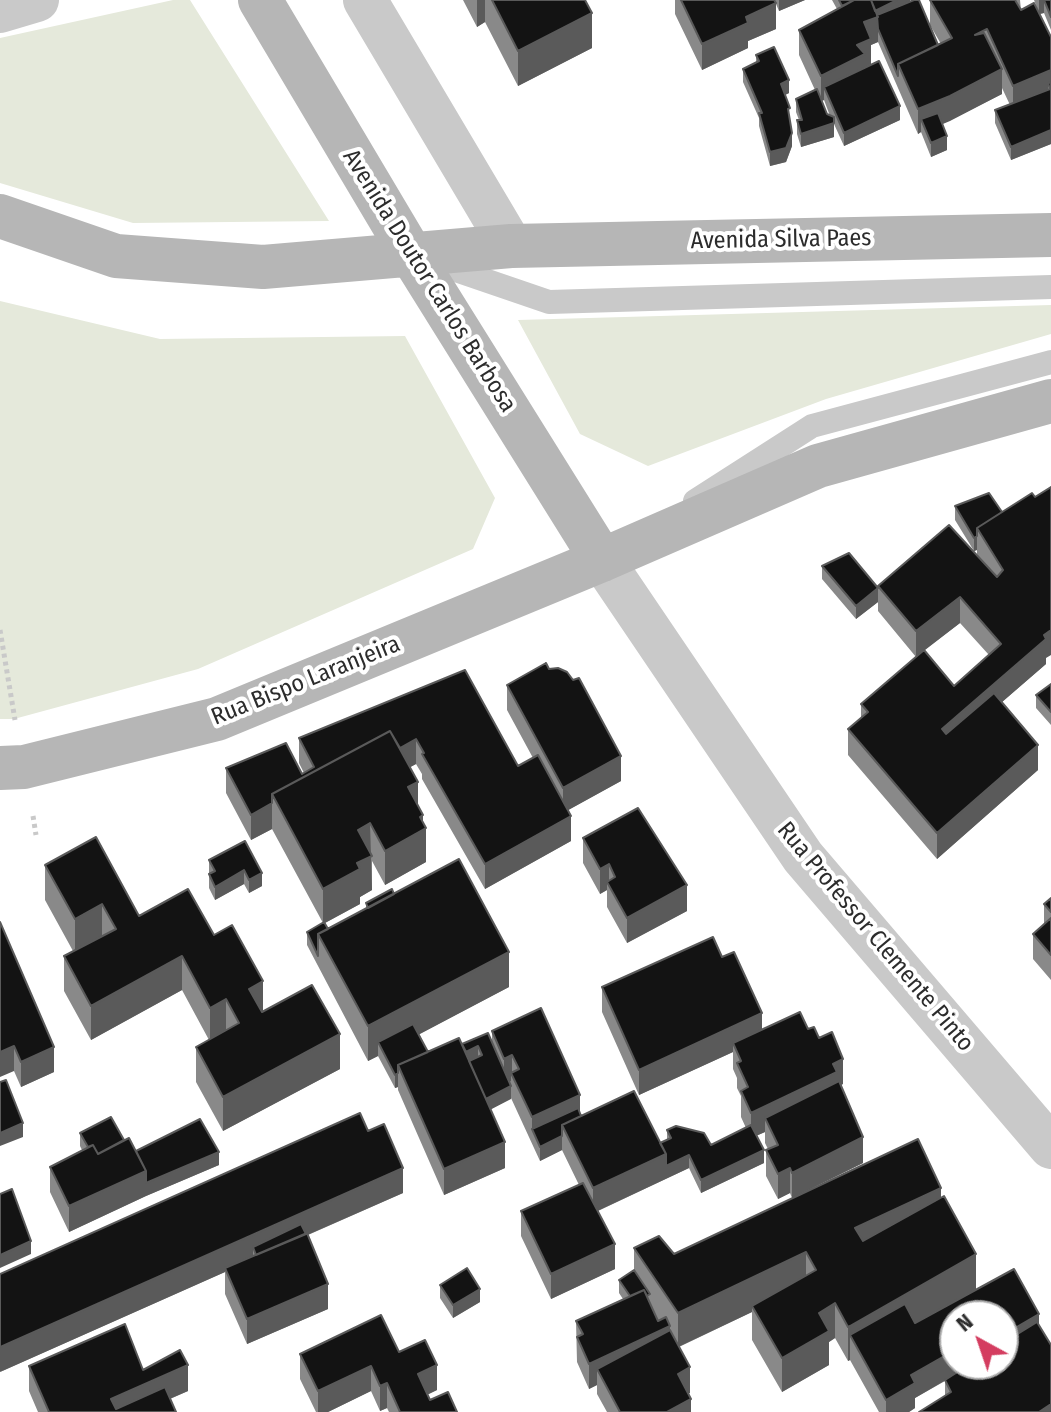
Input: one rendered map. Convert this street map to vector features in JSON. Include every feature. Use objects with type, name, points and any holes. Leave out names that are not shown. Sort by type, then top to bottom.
[{"type":"main road","name":"Avenida Doutor Carlos Barbosa","points":[[260,0],[411,254],[602,560]]},
{"type":"main road","name":"Avenida Silva Paes","points":[[0,216],[116,256],[263,267],[511,246],[1051,235]]},
{"type":"main road","points":[[602,560],[818,466],[1051,401]]},
{"type":"main road","name":"Rua Bispo Laranjeira","points":[[0,768],[24,767],[217,719],[602,560]]},
{"type":"street","points":[[0,11],[37,0]]},
{"type":"street","points":[[365,0],[511,246]]},
{"type":"street","name":"Rua Professor Clemente Pinto","points":[[602,560],[803,857],[1051,1147]]},
{"type":"lane","points":[[411,254],[549,302],[1051,287]]},
{"type":"lane","points":[[602,560],[812,426],[1051,362]]},
{"type":"shaded area","points":[[173,0],[190,0],[329,221],[133,223],[0,183],[0,38]]},
{"type":"shaded area","points":[[0,301],[160,339],[405,336],[495,498],[473,549],[198,669],[14,719],[0,719]]},
{"type":"shaded area","points":[[1051,305],[1051,334],[826,399],[648,466],[580,434],[518,320]]},
{"type":"building","points":[[492,0],[585,0],[592,13],[518,51]]},
{"type":"building","points":[[681,0],[774,0],[776,3],[746,17],[748,23],[702,44]]},
{"type":"building","points":[[839,0],[854,0],[842,6]]},
{"type":"building","points":[[854,0],[871,0],[878,17],[864,22],[871,39],[857,45],[865,54],[821,76],[799,30]]},
{"type":"building","points":[[871,0],[897,0],[875,11]]},
{"type":"building","points":[[919,0],[938,45],[898,64],[898,76],[878,29],[877,15]]},
{"type":"building","points":[[930,0],[1015,0],[1021,10],[1034,3],[1051,37],[1051,70],[1013,86],[987,29],[975,35],[984,33],[1002,69],[918,109],[898,64],[952,38]]},
{"type":"building","points":[[1044,0],[1051,0],[1051,17]]},
{"type":"building","points":[[774,47],[789,80],[781,84],[790,108],[792,133],[786,148],[770,152],[759,113],[762,113],[743,69],[759,61],[756,55]]},
{"type":"building","points":[[879,61],[900,106],[844,133],[824,87]]},
{"type":"building","points":[[1051,82],[1051,130],[1011,147],[995,110],[1050,89],[1048,83]]},
{"type":"building","points":[[817,89],[827,114],[834,117],[834,123],[801,134],[797,120],[802,120],[796,99]]},
{"type":"building","points":[[938,113],[947,136],[931,143],[921,119]]},
{"type":"building","points":[[1051,487],[1051,630],[1044,635],[1046,639],[942,729],[946,734],[994,693],[1038,745],[937,833],[848,729],[868,712],[861,704],[924,650],[954,686],[1001,644],[960,597],[916,631],[878,586],[949,525],[997,577],[1003,570],[977,528],[1032,493],[1035,497]]},
{"type":"building","points":[[989,493],[1002,512],[977,528],[974,538],[955,506]]},
{"type":"building","points":[[849,553],[878,588],[856,606],[822,566]]},
{"type":"building","points":[[546,663],[549,669],[558,668],[567,672],[573,680],[579,678],[621,756],[563,788],[507,685]]},
{"type":"building","points":[[465,670],[518,766],[538,755],[571,816],[485,864],[416,739],[400,748],[390,731],[272,794],[272,803],[251,815],[226,768],[286,743],[302,774],[314,767],[299,738]]},
{"type":"building","points":[[1051,684],[1051,712],[1036,695]]},
{"type":"building","points":[[390,731],[418,782],[408,787],[423,815],[420,817],[426,828],[385,851],[370,823],[358,830],[372,856],[357,863],[360,869],[323,889],[272,794]]},
{"type":"building","points":[[638,808],[687,885],[627,918],[607,882],[615,877],[609,864],[600,869],[583,838]]},
{"type":"building","points":[[96,837],[139,916],[188,889],[214,935],[232,925],[263,981],[249,989],[262,1012],[312,985],[340,1034],[223,1097],[196,1047],[239,1023],[226,999],[210,1008],[182,956],[91,1006],[64,956],[116,929],[102,904],[75,919],[45,865]]},
{"type":"building","points":[[245,841],[262,873],[249,880],[244,870],[215,887],[209,874],[215,871],[209,860]]},
{"type":"building","points":[[459,859],[509,952],[368,1026],[318,934]]},
{"type":"building","points":[[392,889],[394,894],[368,908],[366,903]]},
{"type":"building","points":[[1051,898],[1051,912],[1044,904]]},
{"type":"building","points":[[1051,918],[1051,955],[1033,934]]},
{"type":"building","points":[[0,922],[54,1047],[21,1062],[14,1046],[0,1052]]},
{"type":"building","points":[[324,922],[328,929],[318,934],[318,956],[307,932]]},
{"type":"building","points":[[713,937],[722,957],[734,952],[762,1013],[639,1070],[602,987]]},
{"type":"building","points":[[541,1008],[580,1095],[532,1117],[511,1073],[519,1069],[512,1055],[504,1059],[492,1031]]},
{"type":"building","points":[[800,1012],[808,1029],[814,1027],[819,1038],[832,1032],[843,1059],[833,1064],[837,1072],[751,1113],[741,1091],[748,1087],[737,1063],[741,1061],[733,1043]]},
{"type":"building","points":[[413,1024],[428,1052],[398,1065],[395,1075],[378,1042]]},
{"type":"building","points":[[488,1033],[511,1086],[486,1099],[469,1061],[482,1055],[478,1046],[466,1052],[462,1044]]},
{"type":"building","points":[[459,1038],[505,1142],[444,1169],[398,1065]]},
{"type":"building","points":[[6,1080],[23,1123],[0,1133],[0,1082]]},
{"type":"building","points":[[839,1081],[863,1137],[792,1173],[790,1168],[778,1174],[766,1150],[778,1145],[765,1118]]},
{"type":"building","points":[[634,1091],[666,1154],[593,1188],[562,1125]]},
{"type":"building","points":[[578,1108],[581,1116],[562,1125],[562,1136],[540,1147],[532,1129]]},
{"type":"building","points":[[360,1113],[368,1131],[384,1124],[403,1168],[0,1347],[0,1274]]},
{"type":"building","points":[[111,1117],[124,1140],[98,1154],[93,1145],[88,1147],[80,1133]]},
{"type":"building","points":[[200,1119],[219,1152],[146,1183],[146,1171],[136,1151]]},
{"type":"building","points":[[751,1125],[764,1150],[701,1180],[689,1155],[666,1166],[666,1154],[660,1143],[671,1138],[667,1130],[676,1126],[704,1133],[711,1145]]},
{"type":"building","points":[[129,1138],[146,1171],[69,1206],[50,1167],[93,1145],[98,1154]]},
{"type":"building","points":[[918,1139],[941,1188],[855,1228],[863,1241],[944,1196],[976,1254],[848,1327],[835,1303],[819,1313],[829,1331],[782,1358],[752,1306],[816,1270],[806,1252],[678,1313],[634,1248],[659,1236],[674,1254]]},
{"type":"building","points":[[583,1183],[615,1244],[551,1274],[521,1211]]},
{"type":"building","points":[[12,1189],[31,1241],[0,1255],[0,1194]]},
{"type":"building","points":[[301,1224],[306,1234],[256,1255],[253,1247]]},
{"type":"building","points":[[307,1233],[328,1284],[247,1319],[225,1268]]},
{"type":"building","points":[[467,1268],[480,1289],[453,1305],[440,1285]]},
{"type":"building","points":[[1014,1269],[1039,1314],[1019,1326],[1019,1300],[957,1300]]},
{"type":"building","points":[[634,1270],[650,1294],[647,1296],[644,1290],[630,1296],[619,1280]]},
{"type":"building","points":[[644,1290],[658,1321],[666,1317],[670,1326],[589,1364],[577,1337],[583,1334],[576,1321]]},
{"type":"building","points":[[905,1304],[915,1323],[939,1310],[939,1359],[911,1375],[915,1383],[886,1400],[850,1335]]},
{"type":"building","points":[[381,1315],[399,1352],[425,1340],[437,1365],[418,1374],[430,1400],[448,1392],[457,1412],[400,1412],[387,1383],[380,1386],[371,1366],[318,1391],[300,1354]]},
{"type":"building","points":[[1037,1322],[1051,1345],[1051,1404],[1039,1412],[919,1412],[951,1392],[945,1380],[1019,1380],[1019,1333]]},
{"type":"building","points":[[125,1324],[143,1370],[180,1350],[188,1365],[111,1399],[116,1409],[165,1387],[176,1412],[49,1412],[29,1366]]},
{"type":"building","points":[[670,1330],[690,1367],[678,1374],[691,1399],[667,1412],[620,1412],[597,1369]]}]
